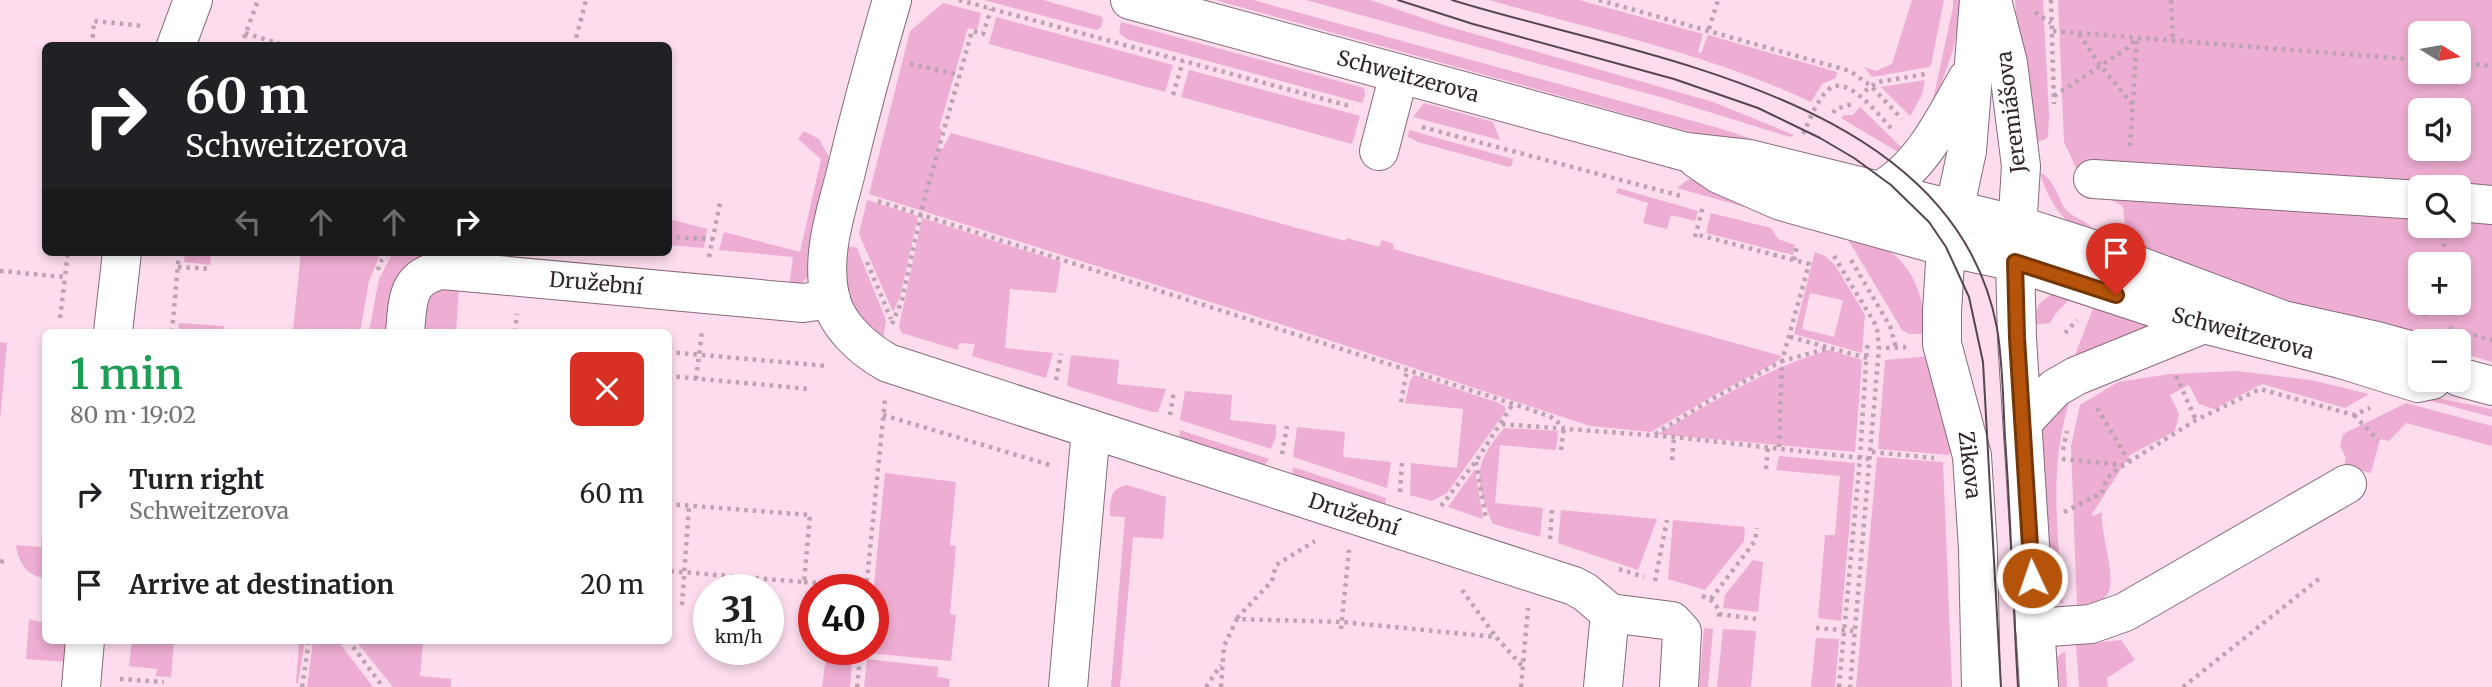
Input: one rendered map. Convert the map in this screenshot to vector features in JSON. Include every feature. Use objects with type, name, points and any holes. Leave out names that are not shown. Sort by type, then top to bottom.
[{"type":"street","points":[[161,36],[194,0]]},
{"type":"street","name":"Družební","points":[[892,0],[855,133],[831,233],[827,279],[831,299],[849,333],[877,357],[888,363],[1574,586],[1610,613]]},
{"type":"street","name":"Schweitzerova","points":[[1130,0],[1686,152],[1749,159],[1954,209],[2016,244],[2204,324],[2341,359],[2408,380]]},
{"type":"street","name":"Jeremiášova","points":[[1946,247],[1967,151],[1979,0]]},
{"type":"street","name":"Jeremiášova","points":[[1992,0],[2008,63],[2021,166],[2016,244]]},
{"type":"street","name":"Jeremiášova","points":[[1879,191],[1891,185],[1921,153],[1939,129],[1973,68]]},
{"type":"street","points":[[1383,134],[1399,74]]},
{"type":"street","name":"Schweitzerova","points":[[1686,152],[1719,174],[1765,196],[1946,247],[2016,244],[2092,248],[2283,320],[2377,341],[2408,337]]},
{"type":"street","points":[[2093,179],[2408,199]]},
{"type":"street","points":[[2471,203],[2492,205]]},
{"type":"street","points":[[2016,244],[2017,338],[2039,687]]},
{"type":"street","name":"Zikova","points":[[1946,247],[1942,344],[1972,456],[1978,550],[1981,687]]},
{"type":"street","points":[[113,329],[122,256]]},
{"type":"street","name":"Družební","points":[[405,329],[407,304],[413,286],[423,276],[443,270],[803,303],[831,299]]},
{"type":"street","points":[[2023,422],[2055,388],[2076,376],[2204,324]]},
{"type":"street","points":[[2471,380],[2492,386]]},
{"type":"street","points":[[1068,687],[1091,429]]},
{"type":"street","points":[[2035,628],[2091,624],[2125,612],[2347,484]]},
{"type":"street","points":[[1603,687],[1610,613],[1664,619],[1678,625],[1683,640],[1679,687]]},
{"type":"street","points":[[81,687],[85,644]]},
{"type":"path","points":[[242,42],[258,0]]},
{"type":"path","points":[[575,42],[586,0]]},
{"type":"path","points":[[959,0],[1183,61],[1383,134],[1691,198]]},
{"type":"path","points":[[1599,0],[1850,71],[1871,86],[1910,126]]},
{"type":"path","points":[[1709,29],[1718,0]]},
{"type":"path","points":[[2051,0],[2053,96],[2125,50],[2137,38]]},
{"type":"path","points":[[2171,0],[2173,39]]},
{"type":"path","points":[[865,259],[890,314],[892,325],[902,300],[921,214],[972,32],[983,34],[991,9]]},
{"type":"path","points":[[92,42],[94,22],[161,36]]},
{"type":"path","points":[[2053,32],[2173,39],[2408,59]]},
{"type":"path","points":[[245,33],[274,42]]},
{"type":"path","points":[[2078,34],[2133,105]]},
{"type":"path","points":[[2130,154],[2137,38]]},
{"type":"path","points":[[1173,95],[1183,61]]},
{"type":"path","points":[[899,62],[960,75]]},
{"type":"path","points":[[2471,64],[2492,66]]},
{"type":"path","points":[[1865,91],[1878,82],[1934,73]]},
{"type":"path","points":[[1801,139],[1825,93],[1836,86],[1852,89],[1894,132]]},
{"type":"path","points":[[1833,113],[1836,109],[1855,103]]},
{"type":"path","points":[[874,200],[1551,416],[1564,427]]},
{"type":"path","points":[[1711,204],[1704,202],[1695,235],[1809,264],[1782,362],[1779,447]]},
{"type":"path","points":[[708,261],[720,203]]},
{"type":"path","points":[[672,237],[713,239]]},
{"type":"path","points":[[1794,260],[1797,246]]},
{"type":"path","points":[[60,318],[68,256]]},
{"type":"path","points":[[172,329],[179,256]]},
{"type":"path","points":[[1850,257],[1889,326],[1896,348]]},
{"type":"path","points":[[1836,258],[1871,315],[1878,334],[1879,360],[1850,687]]},
{"type":"path","points":[[178,267],[210,270]]},
{"type":"path","points":[[0,271],[65,277]]},
{"type":"path","points":[[696,379],[703,321]]},
{"type":"path","points":[[1790,337],[1867,358]]},
{"type":"path","points":[[1839,687],[1860,458],[1867,347],[1873,348]]},
{"type":"path","points":[[1654,435],[1712,398],[1782,362],[1830,348]]},
{"type":"path","points":[[672,352],[820,364]]},
{"type":"path","points":[[1055,386],[1061,354]]},
{"type":"path","points":[[2171,366],[2196,420]]},
{"type":"path","points":[[1401,402],[1407,370]]},
{"type":"path","points":[[672,376],[810,388]]},
{"type":"path","points":[[2062,513],[2102,493],[2106,480],[2129,461],[2196,420],[2260,389],[2354,415],[2378,440]]},
{"type":"path","points":[[1168,422],[1174,390]]},
{"type":"path","points":[[868,574],[886,393]]},
{"type":"path","points":[[2094,403],[2129,461]]},
{"type":"path","points":[[1438,509],[1476,461],[1513,404]]},
{"type":"path","points":[[2354,415],[2375,406]]},
{"type":"path","points":[[883,415],[1055,466]]},
{"type":"path","points":[[1502,424],[1654,435],[1871,459]]},
{"type":"path","points":[[1281,459],[1287,426]]},
{"type":"path","points":[[1561,450],[1564,427]]},
{"type":"path","points":[[1672,460],[1674,437]]},
{"type":"path","points":[[1766,469],[1768,447]]},
{"type":"path","points":[[2062,459],[2123,465]]},
{"type":"path","points":[[1476,461],[1483,508],[1489,526]]},
{"type":"path","points":[[1400,497],[1402,463]]},
{"type":"path","points":[[672,503],[810,515],[805,574]]},
{"type":"path","points":[[682,605],[689,505]]},
{"type":"path","points":[[1549,547],[1552,509]]},
{"type":"path","points":[[1655,580],[1667,520]]},
{"type":"path","points":[[1756,528],[1755,541],[1711,599],[1719,614],[1757,619]]},
{"type":"path","points":[[1221,687],[1224,646],[1237,619],[1272,581],[1276,565],[1315,541]]},
{"type":"path","points":[[1341,629],[1350,542]]},
{"type":"path","points":[[672,571],[798,582]]},
{"type":"path","points":[[2186,686],[2320,578]]},
{"type":"path","points":[[1461,588],[1496,638],[1523,667]]},
{"type":"path","points":[[1521,687],[1529,595]]},
{"type":"path","points":[[1237,619],[1342,622],[1496,638]]},
{"type":"path","points":[[1816,628],[1855,631]]},
{"type":"path","points":[[302,687],[308,644]]},
{"type":"path","points":[[351,644],[383,687]]},
{"type":"path","points":[[1206,687],[1221,664]]},
{"type":"path","points":[[857,687],[859,665]]},
{"type":"path","points":[[120,679],[164,682]]},
{"type":"shaded area","points":[[984,0],[1043,0],[1103,19],[1097,30]]},
{"type":"shaded area","points":[[1215,0],[1253,0],[1722,129],[1778,148],[1784,158]]},
{"type":"shaded area","points":[[1306,0],[1370,0],[1443,25],[1713,102],[1794,135],[1790,137],[1664,98]]},
{"type":"shaded area","points":[[1489,0],[1579,0],[1703,34],[1698,52],[1701,53],[1708,35],[1837,72],[1836,78],[1822,84],[1811,102],[1773,85],[1693,57]]},
{"type":"shaded area","points":[[1912,0],[1944,0],[1931,65],[1872,77],[1864,67],[1876,71],[1892,64]]},
{"type":"shaded area","points":[[1953,0],[1963,0],[1953,50],[1926,128],[1919,122],[1933,100]]},
{"type":"shaded area","points":[[2015,0],[2043,0],[2048,137],[2034,142],[2023,89]]},
{"type":"shaded area","points":[[2058,0],[2492,0],[2492,362],[2471,356],[2471,329],[2408,329],[2408,338],[2261,302],[2127,249],[2123,206],[2085,187],[2064,142]]},
{"type":"shaded area","points":[[943,3],[981,13],[977,30],[968,28],[939,128],[942,130],[938,150],[943,148],[951,133],[1345,241],[1347,238],[1379,247],[1382,240],[1394,244],[1393,249],[1782,356],[1775,363],[1651,432],[1590,426],[1280,324],[869,194],[910,31]]},
{"type":"shaded area","points":[[996,17],[1173,65],[1165,92],[989,44]]},
{"type":"shaded area","points":[[1121,22],[1364,88],[1365,96],[1362,103],[1127,39],[1119,33]]},
{"type":"shaded area","points":[[1189,70],[1360,116],[1352,144],[1181,97]]},
{"type":"shaded area","points":[[1925,80],[1922,95],[1910,116],[1881,87]]},
{"type":"shaded area","points":[[1424,103],[1493,122],[1500,140],[1413,117]]},
{"type":"shaded area","points":[[1860,107],[1904,150],[1898,152],[1841,118],[1844,115],[1853,115]]},
{"type":"shaded area","points":[[1409,130],[1513,159],[1512,165],[1509,167],[1418,142],[1408,137]]},
{"type":"shaded area","points":[[804,131],[819,139],[831,161],[809,277],[798,285],[789,286],[793,257],[719,250],[724,232],[800,252],[821,159],[798,139]]},
{"type":"shaded area","points":[[2040,173],[2052,184],[2066,210],[2093,230],[2076,226],[2063,217],[2049,196]]},
{"type":"shaded area","points":[[1689,179],[1713,185],[1770,214],[1677,188]]},
{"type":"shaded area","points":[[1618,188],[1698,211],[1695,221],[1671,215],[1667,229],[1643,223],[1648,203],[1616,193]]},
{"type":"shaded area","points":[[867,200],[918,216],[900,297],[893,312],[859,234]]},
{"type":"shaded area","points":[[1711,213],[1771,228],[1778,239],[1795,245],[1793,255],[1706,233]]},
{"type":"shaded area","points":[[922,218],[1061,262],[1056,293],[1010,289],[1005,348],[1053,353],[1046,378],[972,356],[975,344],[959,343],[958,350],[902,333],[899,327]]},
{"type":"shaded area","points":[[672,220],[707,229],[704,248],[672,245]]},
{"type":"shaded area","points":[[1843,231],[1878,245],[1899,259],[1917,288],[1927,334],[1909,334],[1902,330]]},
{"type":"shaded area","points":[[845,245],[857,248],[886,320],[883,341],[861,317],[850,298]]},
{"type":"shaded area","points":[[1815,252],[1835,265],[1865,315],[1862,353],[1794,334]],"holes":[[[1810,293],[1843,300],[1834,337],[1802,329]]]},
{"type":"shaded area","points":[[185,256],[211,256],[210,265],[184,262]]},
{"type":"shaded area","points":[[301,256],[379,256],[369,281],[361,329],[293,329]]},
{"type":"shaded area","points":[[391,256],[423,256],[412,261],[398,277],[392,298],[389,329],[370,329],[379,279]]},
{"type":"shaded area","points":[[459,287],[456,329],[421,329],[424,303],[434,288]]},
{"type":"shaded area","points":[[2055,291],[2069,300],[2050,323],[2031,325],[2039,304]]},
{"type":"shaded area","points":[[2097,298],[2159,321],[2077,360],[2075,355]]},
{"type":"shaded area","points":[[179,323],[224,326],[224,329],[178,329]]},
{"type":"shaded area","points":[[0,342],[7,343],[0,420]]},
{"type":"shaded area","points":[[1829,350],[1862,360],[1855,452],[1658,434],[1762,376]]},
{"type":"shaded area","points":[[1071,355],[1119,360],[1117,384],[1166,389],[1158,412],[1067,386]]},
{"type":"shaded area","points":[[1930,356],[1959,442],[1948,455],[1878,449],[1885,360]]},
{"type":"shaded area","points":[[2237,371],[2311,380],[2369,394],[2345,408],[2262,384],[2214,409],[2199,404],[2189,385],[2170,395],[2179,414],[2175,431],[2130,455],[2092,514],[2093,516],[2102,512],[2110,571],[2109,591],[2104,598],[2077,606],[2071,446],[2080,405],[2118,382],[2170,374]]},
{"type":"shaded area","points":[[1414,375],[1505,407],[1505,412],[1447,493],[1432,501],[1410,495],[1411,463],[1457,468],[1463,409],[1405,403]]},
{"type":"shaded area","points":[[1185,391],[1232,395],[1230,420],[1276,425],[1276,436],[1271,449],[1180,420]]},
{"type":"shaded area","points":[[2409,395],[2492,409],[2492,417]]},
{"type":"shaded area","points":[[2070,400],[2059,450],[2056,501],[2063,604],[2052,598],[2042,428]]},
{"type":"shaded area","points":[[2406,403],[2492,426],[2492,446],[2406,423],[2389,441],[2380,439],[2371,473],[2344,467],[2346,458],[2340,446],[2343,434]]},
{"type":"shaded area","points":[[1297,427],[1345,432],[1343,457],[1391,462],[1387,488],[1293,457]]},
{"type":"shaded area","points":[[1504,428],[1558,431],[1556,450],[1500,445],[1495,503],[1543,508],[1540,537],[1493,524],[1482,496],[1482,463]]},
{"type":"shaded area","points":[[1180,430],[1269,459],[1263,467],[1179,440]]},
{"type":"shaded area","points":[[1779,456],[1855,463],[1841,621],[1818,618],[1825,535],[1835,535],[1840,476],[1776,470]]},
{"type":"shaded area","points":[[1877,457],[1943,462],[1952,687],[1856,687]]},
{"type":"shaded area","points":[[1293,467],[1386,498],[1385,507],[1292,477]]},
{"type":"shaded area","points":[[1475,469],[1483,519],[1448,507]]},
{"type":"shaded area","points":[[885,473],[956,482],[950,545],[956,546],[950,614],[956,615],[951,661],[889,655],[889,574],[875,574]]},
{"type":"shaded area","points":[[1127,485],[1166,497],[1163,539],[1133,537],[1120,687],[1111,687],[1125,517],[1110,516],[1110,505],[1114,492]]},
{"type":"shaded area","points":[[1561,510],[1657,519],[1638,570],[1558,543]]},
{"type":"shaded area","points":[[1673,520],[1745,527],[1744,541],[1705,590],[1668,579]]},
{"type":"shaded area","points":[[42,534],[42,578],[24,567],[16,545],[41,547]]},
{"type":"shaded area","points":[[1753,560],[1763,562],[1758,612],[1723,608],[1725,595]]},
{"type":"shaded area","points":[[29,619],[42,622],[42,644],[64,644],[67,662],[26,659]]},
{"type":"shaded area","points":[[1704,628],[1713,629],[1708,687],[1699,687]]},
{"type":"shaded area","points":[[1723,629],[1756,631],[1751,687],[1717,687]]},
{"type":"shaded area","points":[[1816,638],[1839,639],[1835,687],[1811,687]]},
{"type":"shaded area","points":[[2121,640],[2135,660],[2107,678],[2108,687],[2079,687],[2076,645]]},
{"type":"shaded area","points":[[132,644],[174,644],[171,677],[156,676],[157,669],[129,666]]},
{"type":"shaded area","points":[[299,644],[305,644],[298,684]]},
{"type":"shaded area","points":[[313,644],[340,644],[373,687],[307,687]]},
{"type":"shaded area","points":[[358,644],[423,644],[420,676],[451,679],[451,687],[393,687]]},
{"type":"shaded area","points":[[2065,651],[2067,687],[2049,687],[2053,660]]},
{"type":"shaded area","points":[[889,661],[938,667],[937,677],[950,679],[949,687],[864,687],[866,665],[889,665]]},
{"type":"shaded area","points":[[825,665],[852,665],[850,687],[822,687]]},
{"type":"tram line","points":[[1398,0],[1473,24],[1674,79],[1758,108],[1854,158],[1891,185],[1929,222],[1946,247],[1969,297],[1983,362],[2001,687]]},
{"type":"tram line","points":[[1452,0],[1695,68],[1778,98],[1854,137],[1919,186],[1969,249],[1997,328],[2003,383],[2018,687]]},
{"type":"route","points":[[2032,578],[2015,262],[2116,295]]}]
